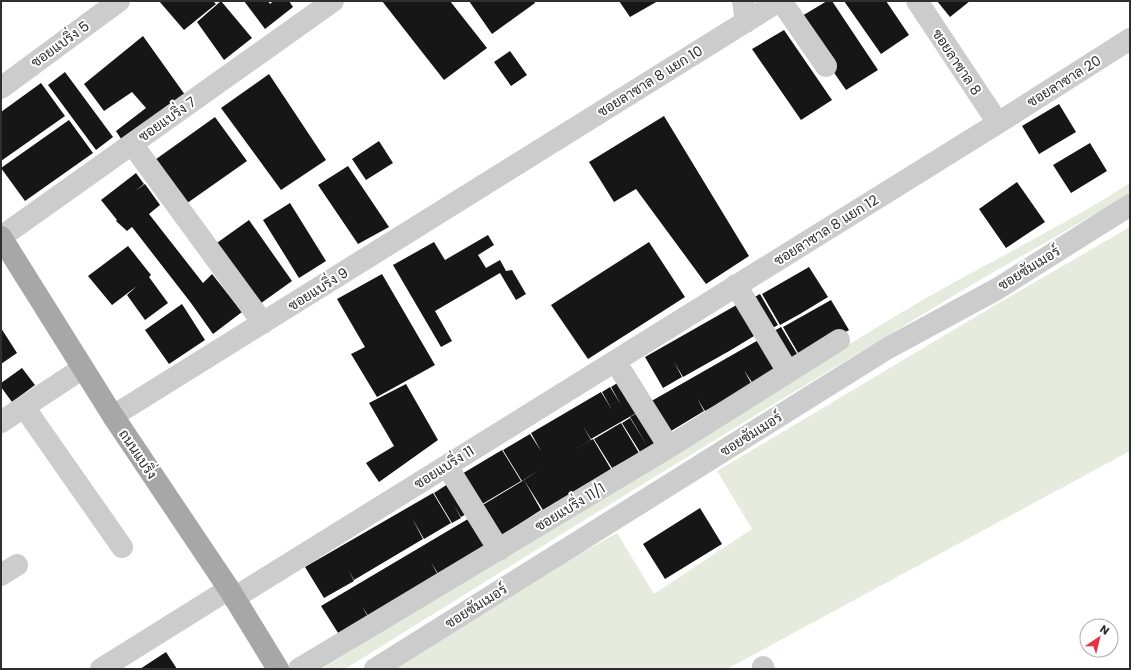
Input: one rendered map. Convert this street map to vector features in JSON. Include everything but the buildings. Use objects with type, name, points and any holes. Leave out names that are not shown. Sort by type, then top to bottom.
[{"type":"main road","name":"ถนนแบริ่ง","points":[[1,237],[113,416],[231,594],[278,669]]},
{"type":"street","name":"ซอยแบริ่ง 5","points":[[1,88],[119,1]]},
{"type":"street","name":"ซอยแบริ่ง 7","points":[[1,237],[333,1]]},
{"type":"street","points":[[780,1],[826,66]]},
{"type":"street","name":"ซอยลาซาล 8 แยก 10","points":[[522,161],[744,11],[780,1]]},
{"type":"street","name":"ซอยลาซาล 8","points":[[916,1],[998,123]]},
{"type":"street","name":"ซอยลาซาล 20","points":[[998,123],[1130,39]]},
{"type":"street","name":"ซอยลาซาล 8 แยก 12","points":[[655,336],[998,123]]},
{"type":"street","points":[[132,144],[263,323]]},
{"type":"street","name":"ซอยแบริ่ง 9","points":[[113,416],[522,161]]},
{"type":"street","name":"ซอยซัมเมอร์","points":[[375,669],[888,348],[997,289],[1130,205]]},
{"type":"street","points":[[736,285],[788,372]]},
{"type":"street","name":"ซอยแบริ่ง 11","points":[[101,669],[447,466],[655,336]]},
{"type":"street","name":"ซอยแบริ่ง 11/1","points":[[299,669],[669,447],[839,340]]},
{"type":"street","points":[[615,361],[669,447]]},
{"type":"street","points":[[1,422],[83,368]]},
{"type":"street","points":[[24,407],[122,547]]},
{"type":"street","points":[[447,466],[498,550]]},
{"type":"green space","points":[[1130,183],[1130,194],[978,281],[774,404],[345,669],[325,669],[325,667],[541,533],[904,311],[1046,233]]},
{"type":"green space","points":[[1130,227],[1130,451],[727,669],[378,669],[378,667],[617,533],[654,594],[752,529],[717,471],[997,304]]}]
